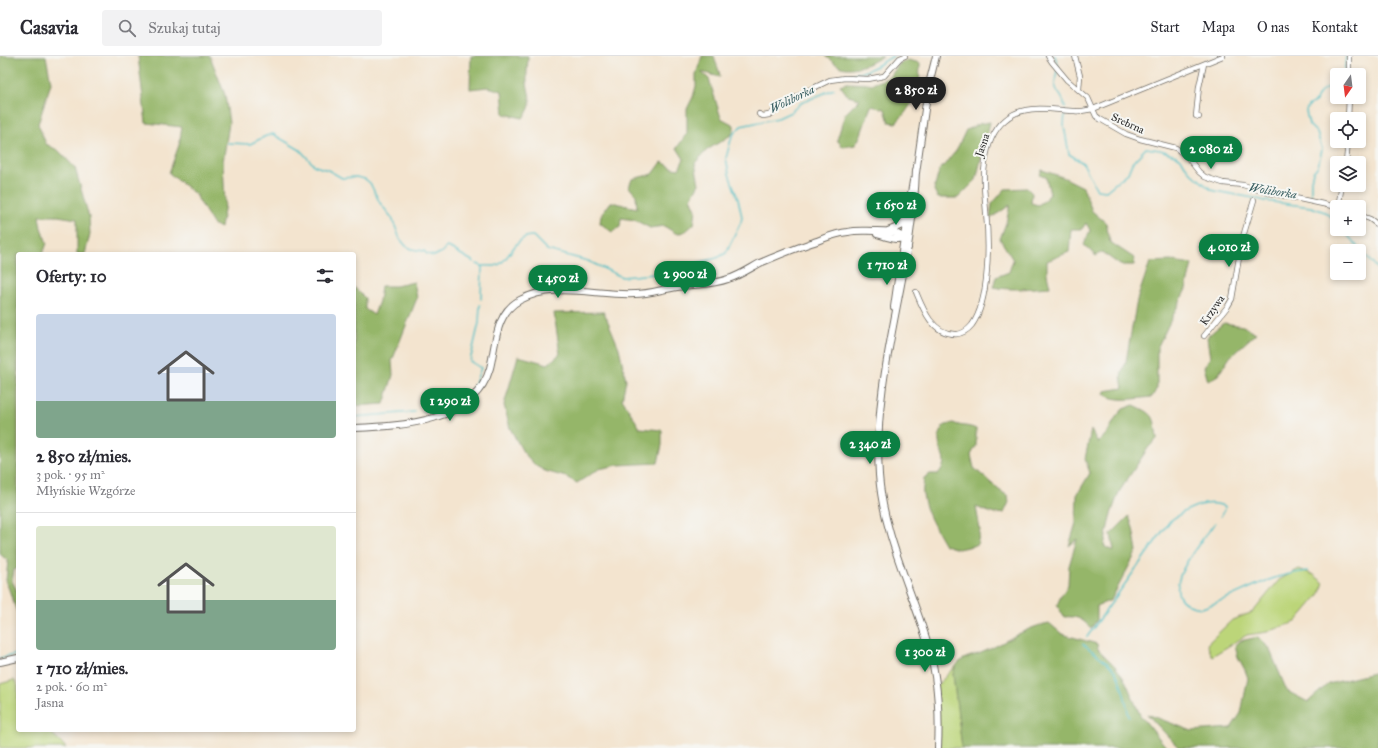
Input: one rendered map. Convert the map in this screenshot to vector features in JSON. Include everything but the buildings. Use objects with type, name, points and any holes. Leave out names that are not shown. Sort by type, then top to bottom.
[{"type":"main road","points":[[905,247],[904,238],[907,217],[916,170],[928,88],[936,56]]},
{"type":"main road","points":[[916,170],[916,189],[910,230],[895,294],[893,328],[880,419],[879,475],[881,496],[892,539],[925,636],[932,663],[938,706],[938,748]]},
{"type":"main road","points":[[888,231],[900,226],[907,217]]},
{"type":"main road","points":[[895,239],[904,238],[910,230]]},
{"type":"main road","points":[[868,231],[895,239],[905,247]]},
{"type":"main road","points":[[356,428],[378,427],[420,421],[453,411],[464,405],[480,387],[488,373],[502,319],[513,305],[527,296],[539,292],[559,290],[636,294],[719,282],[734,277],[767,260],[827,237],[849,232],[888,231],[899,234],[904,238]]},
{"type":"main road","points":[[0,662],[16,658]]},
{"type":"street","points":[[759,114],[763,116],[776,111],[803,93],[830,80],[845,78],[868,79],[884,76],[900,58],[905,56]]},
{"type":"street","name":"Srebrna","points":[[1048,56],[1054,66],[1072,85],[1079,89],[1088,98],[1096,116],[1126,134],[1176,148],[1188,158],[1205,177],[1250,186],[1262,191],[1330,206]]},
{"type":"street","points":[[1075,56],[1080,76],[1079,89]]},
{"type":"street","name":"Jasna","points":[[916,292],[924,312],[942,331],[949,334],[958,334],[964,332],[972,326],[983,298],[987,266],[988,235],[984,174],[985,163],[992,137],[1004,120],[1014,114],[1042,108],[1068,111],[1093,109],[1223,56]]},
{"type":"street","points":[[1349,56],[1349,68]]},
{"type":"street","points":[[1199,117],[1196,116],[1199,87],[1204,64]]},
{"type":"street","name":"Krzywa","points":[[1204,336],[1232,299],[1242,240],[1254,200]]},
{"type":"street","points":[[1366,218],[1378,225]]},
{"type":"green space","points":[[0,56],[46,56],[51,83],[38,124],[46,144],[59,151],[75,168],[89,217],[90,234],[86,252],[77,252],[77,219],[58,216],[39,216],[41,228],[47,243],[44,252],[16,252],[16,569],[14,570],[12,581],[16,589],[16,609],[6,581],[8,561],[0,554]]},
{"type":"green space","points":[[138,56],[210,56],[225,95],[229,123],[223,162],[225,203],[221,228],[213,224],[195,194],[169,173],[179,145],[182,127],[146,123]]},
{"type":"green space","points":[[471,56],[528,56],[527,79],[530,104],[527,113],[523,118],[504,114],[502,91],[488,87],[470,89]]},
{"type":"green space","points":[[702,56],[714,56],[720,77],[701,72],[709,79],[721,118],[734,125],[734,131],[731,135],[707,150],[695,163],[699,184],[691,198],[696,210],[694,224],[686,231],[677,234],[664,226],[650,228],[635,220],[621,218],[620,227],[612,232],[600,223],[601,215],[611,202],[637,208],[636,195],[629,187],[632,179],[653,174],[662,162],[673,168],[679,169],[684,159],[677,148],[687,133],[687,109],[693,97],[696,86],[696,74]]},
{"type":"green space","points":[[825,56],[883,56],[863,66],[846,68],[839,66]]},
{"type":"green space","points":[[908,60],[920,63],[919,92],[905,113],[896,123],[889,122],[885,109],[871,106],[860,137],[855,145],[843,147],[837,140],[845,114],[860,99],[848,96],[840,85],[846,83],[872,84],[889,78],[900,63]]},
{"type":"green space","points":[[990,122],[976,180],[958,198],[938,198],[934,190],[939,171],[956,151],[966,130],[979,124]]},
{"type":"green space","points":[[1042,170],[1065,178],[1083,187],[1092,211],[1106,223],[1110,242],[1134,258],[1134,265],[1120,265],[1102,252],[1096,256],[1084,245],[1090,230],[1086,223],[1082,229],[1071,229],[1069,252],[1047,261],[1047,274],[1050,287],[1014,289],[993,287],[996,277],[1009,272],[1013,260],[1000,239],[1006,223],[1010,205],[990,219],[992,204],[1005,189],[1027,188],[1032,193],[1031,203],[1038,205],[1044,201],[1050,194],[1046,177],[1040,174]]},
{"type":"green space","points":[[1172,261],[1192,264],[1186,289],[1157,348],[1157,388],[1152,397],[1121,399],[1109,397],[1104,394],[1105,391],[1123,388],[1121,376],[1126,361],[1137,300],[1150,262]]},
{"type":"green space","points":[[414,282],[417,298],[392,361],[393,375],[384,404],[356,406],[356,289],[365,298],[365,309],[374,315],[379,301],[381,286],[396,286]]},
{"type":"green space","points":[[604,312],[619,348],[626,380],[622,399],[640,428],[662,430],[662,445],[658,463],[618,465],[599,469],[577,483],[566,477],[545,471],[536,466],[523,452],[510,428],[504,405],[518,356],[548,364],[560,354],[554,313]]},
{"type":"green space","points":[[1224,323],[1243,326],[1256,333],[1230,357],[1218,375],[1208,381],[1204,367],[1210,358],[1207,337]]},
{"type":"green space","points":[[1134,405],[1146,411],[1153,417],[1157,439],[1148,448],[1119,492],[1110,517],[1104,546],[1114,551],[1111,534],[1129,516],[1133,528],[1137,551],[1111,600],[1097,606],[1097,620],[1091,628],[1079,618],[1064,617],[1057,605],[1068,585],[1069,566],[1077,539],[1069,546],[1076,523],[1077,495],[1090,473],[1085,459],[1091,430],[1098,443],[1108,432],[1116,417],[1123,409]]},
{"type":"green space","points":[[953,423],[976,429],[976,446],[971,455],[974,468],[1008,496],[1009,502],[1004,513],[994,514],[976,507],[980,530],[977,545],[958,549],[945,545],[928,514],[923,492],[924,478],[930,474],[938,474],[942,469],[944,461],[939,438],[943,426]]},
{"type":"green space","points":[[1299,569],[1314,575],[1324,583],[1319,595],[1296,622],[1267,632],[1247,635],[1212,656],[1207,644],[1232,620],[1253,612],[1279,580]]},
{"type":"green space","points":[[1049,623],[1062,634],[1097,644],[1098,649],[1116,667],[1126,682],[1140,715],[1167,748],[962,748],[953,674],[959,662],[990,649],[1030,628]]},
{"type":"green space","points":[[1258,637],[1269,648],[1287,691],[1308,702],[1328,684],[1378,672],[1378,748],[1179,748],[1147,714],[1192,731],[1231,728],[1241,713],[1248,678],[1238,657],[1235,646],[1240,641]]},
{"type":"green space","points":[[955,666],[953,674],[962,748],[938,748],[936,687]]},
{"type":"green space","points":[[14,680],[16,683],[16,732],[50,732],[66,748],[0,748],[0,684]]},
{"type":"waterway","name":"Woliborka","points":[[840,76],[856,74],[868,70],[893,56]]},
{"type":"waterway","name":"Woliborka","points":[[1055,56],[1058,67]]},
{"type":"waterway","points":[[1345,68],[1346,56]]},
{"type":"waterway","name":"Woliborka","points":[[1057,71],[1055,84],[1063,100],[1065,108]]},
{"type":"waterway","points":[[1311,195],[1311,180],[1313,172],[1318,166],[1322,149],[1317,133],[1309,125],[1306,111],[1308,106],[1316,101],[1321,91],[1330,87]]},
{"type":"waterway","name":"Woliborka","points":[[482,266],[494,266],[502,263],[521,240],[533,236],[547,250],[588,261],[622,277],[654,274],[717,258],[726,253],[742,217],[738,199],[729,174],[726,158],[732,136],[741,126],[778,118],[791,112],[801,103],[834,89]]},
{"type":"waterway","name":"Woliborka","points":[[1065,112],[1064,126],[1069,154],[1083,163],[1097,190],[1106,191],[1128,173],[1132,163],[1146,148],[1160,150],[1175,155],[1182,160],[1188,170],[1209,188],[1215,191],[1265,201],[1311,207],[1325,212],[1330,217]]},
{"type":"waterway","points":[[228,143],[250,144],[273,134],[300,150],[315,166],[328,170],[342,178],[356,177],[365,179],[370,183],[380,203],[392,218],[400,239],[406,246],[412,249],[424,251],[427,254],[434,256],[442,252],[446,247],[474,262]]},
{"type":"waterway","name":"Woliborka","points":[[1348,236],[1378,269]]},
{"type":"waterway","name":"Woliborka","points":[[477,264],[482,266]]},
{"type":"waterway","name":"Woliborka","points":[[481,299],[482,266]]},
{"type":"waterway","name":"Woliborka","points":[[423,411],[456,401],[472,391],[481,368],[470,361],[479,323],[480,305]]},
{"type":"waterway","name":"Woliborka","points":[[356,417],[414,412]]},
{"type":"waterway","points":[[1087,637],[1170,521],[1183,512],[1197,506],[1211,503],[1226,507],[1221,516]]},
{"type":"waterway","points":[[1215,523],[1190,557],[1182,571],[1178,584],[1179,595],[1186,603],[1202,608],[1266,581],[1293,573],[1308,571]]},
{"type":"waterway","points":[[1083,644],[1104,660],[1115,671],[1122,687],[1129,717]]},
{"type":"waterway","name":"Woliborka","points":[[0,658],[16,654]]}]
